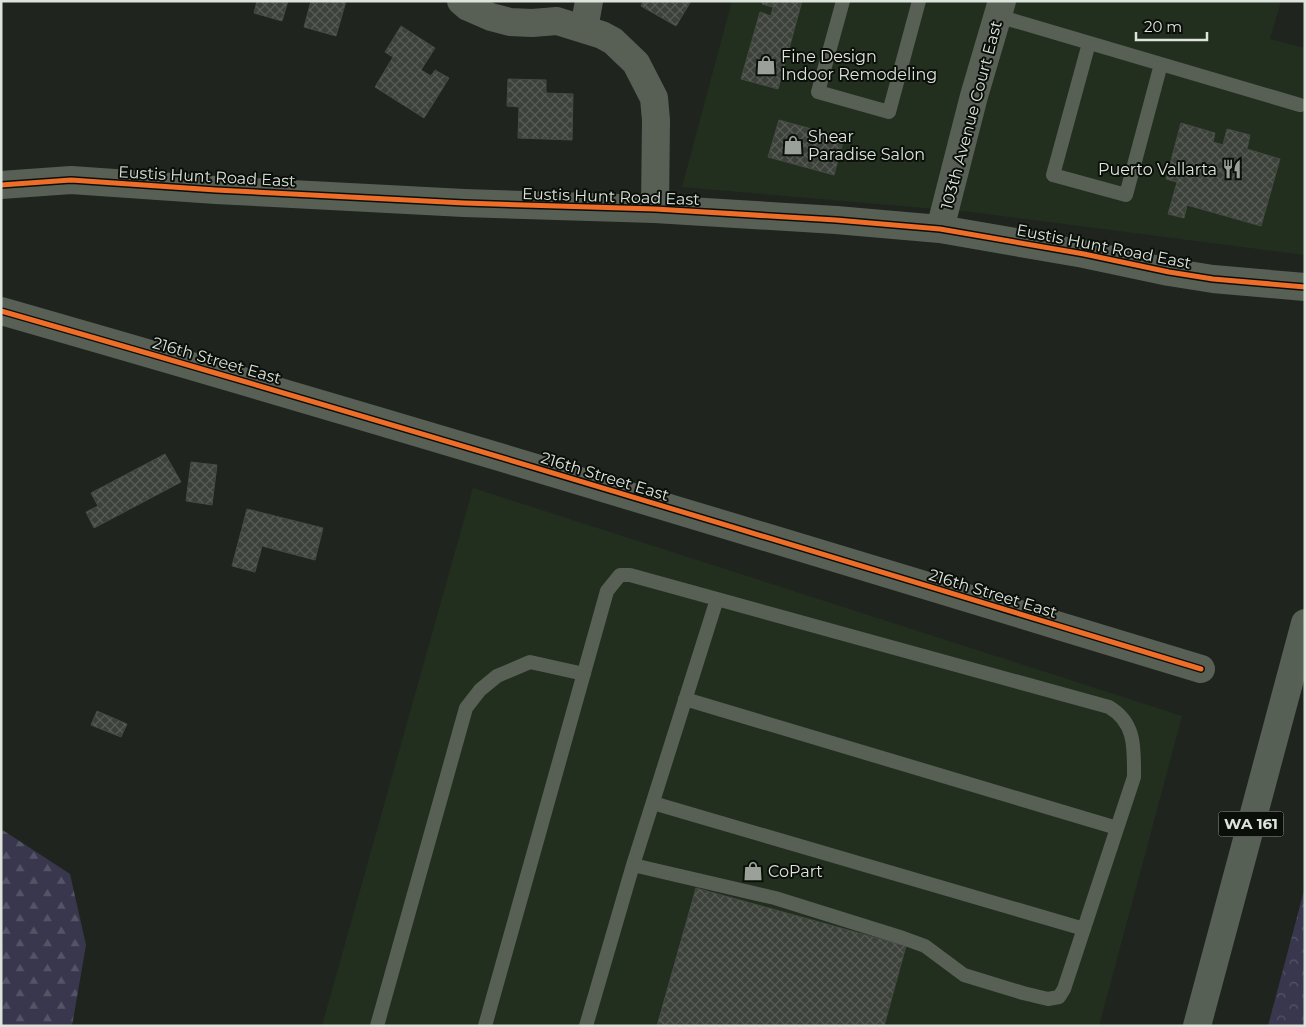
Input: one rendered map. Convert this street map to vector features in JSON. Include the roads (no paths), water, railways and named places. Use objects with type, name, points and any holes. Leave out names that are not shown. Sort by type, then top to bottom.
[{"type":"main road","name":"WA 161","points":[[1197,1026],[1305,623]]},
{"type":"street","points":[[461,1],[468,7],[491,17],[510,22],[557,21],[602,34],[613,41],[636,63],[654,98],[656,120],[655,209]]},
{"type":"street","points":[[584,29],[589,1]]},
{"type":"street","name":"103th Avenue Court East","points":[[940,230],[996,6]]},
{"type":"street","name":"Eustis Hunt Road East","points":[[1,185],[71,180],[226,191],[464,203],[655,209],[836,220],[940,230],[1084,254],[1213,279],[1305,286]]},
{"type":"street","name":"216th Street East","points":[[1,311],[218,373],[1201,670]]},
{"type":"lane","points":[[843,1],[818,92],[889,112],[919,1]]},
{"type":"lane","points":[[996,6],[1089,43],[1300,105]]},
{"type":"lane","points":[[1089,43],[1053,175],[1126,195],[1161,64]]},
{"type":"lane","points":[[485,1026],[607,591],[620,575],[630,575],[1108,707],[1119,713],[1129,728],[1134,750],[1134,777],[1064,989],[1058,997],[1048,999],[964,975],[925,946],[775,898],[634,865]]},
{"type":"lane","points":[[586,1026],[717,599]]},
{"type":"lane","points":[[377,1026],[466,708],[480,690],[497,676],[530,662],[584,674]]},
{"type":"lane","points":[[685,699],[1117,828]]},
{"type":"lane","points":[[653,803],[1084,929]]},
{"type":"place","name":"Fine Design Indoor Remodeling","points":[[766,65]]},
{"type":"place","name":"Shear Paradise Salon","points":[[793,145]]},
{"type":"place","name":"Puerto Vallarta","points":[[1232,169]]},
{"type":"place","name":"CoPart","points":[[753,871]]}]
